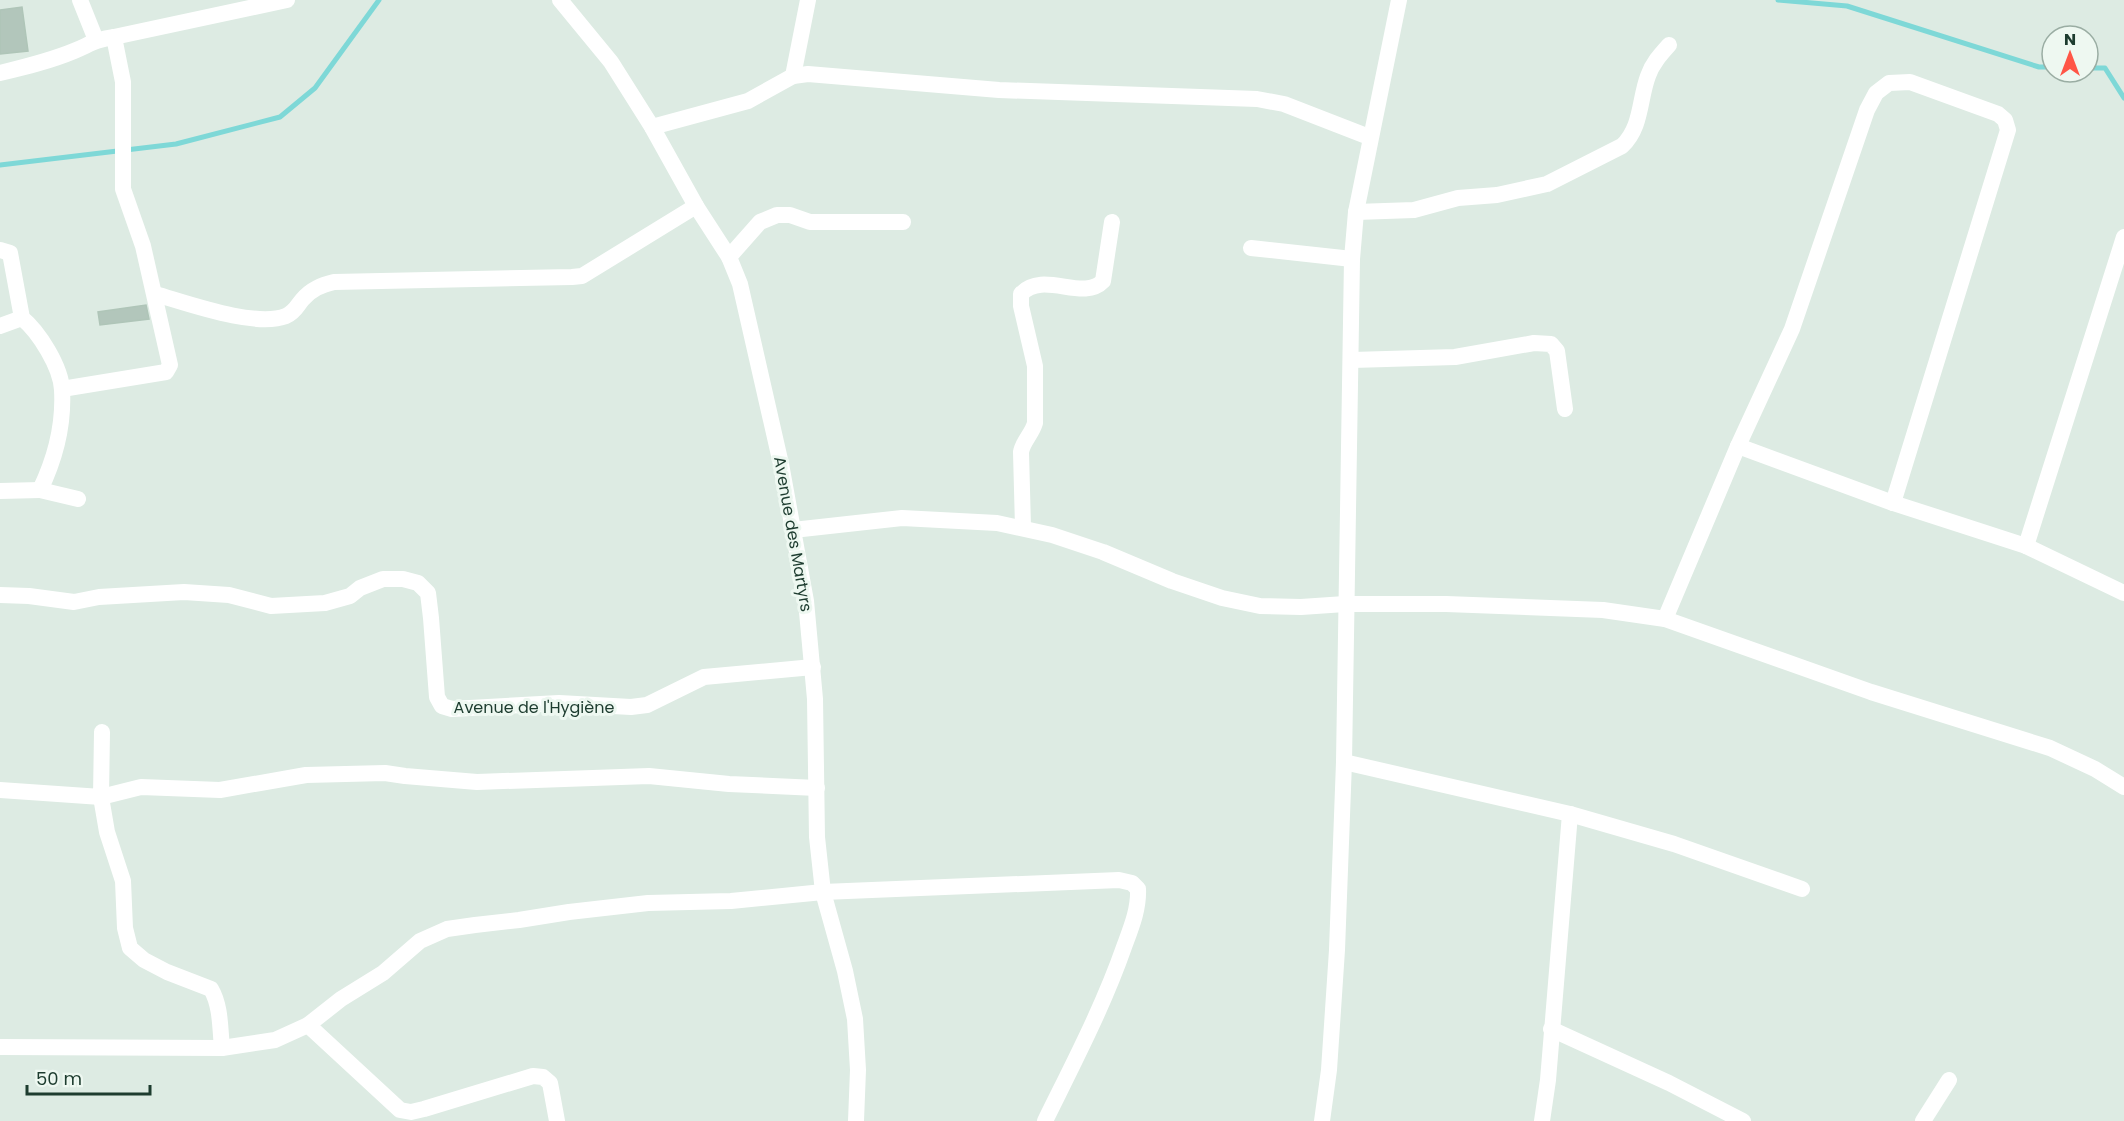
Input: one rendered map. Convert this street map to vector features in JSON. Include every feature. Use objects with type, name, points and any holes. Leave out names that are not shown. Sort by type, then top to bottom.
[{"type":"street","points":[[80,0],[96,40]]},
{"type":"street","points":[[0,73],[75,51],[96,40],[287,0]]},
{"type":"street","name":"Avenue des Martyrs","points":[[560,0],[611,62],[652,127],[696,206],[729,257],[740,284],[781,464],[806,601],[813,667],[817,837],[823,892],[845,971],[855,1019],[858,1070],[856,1121]]},
{"type":"street","points":[[793,76],[808,0]]},
{"type":"street","points":[[1322,1121],[1329,1070],[1337,950],[1344,762],[1352,258],[1356,212],[1369,137],[1399,0]]},
{"type":"street","points":[[62,389],[166,372],[170,365],[141,237],[123,189],[123,82],[114,37]]},
{"type":"street","points":[[1356,212],[1414,210],[1458,198],[1497,195],[1547,184],[1622,146],[1631,137],[1636,127],[1647,78],[1653,64],[1669,45]]},
{"type":"street","points":[[652,127],[748,101],[793,76],[808,74],[999,90],[1257,99],[1284,104],[1369,137]]},
{"type":"street","points":[[1665,620],[1738,446],[1792,329],[1867,110],[1876,93],[1889,83],[1910,82],[1987,110],[2005,120],[2007,130],[1893,503]]},
{"type":"street","points":[[155,294],[212,311],[267,319],[286,316],[294,311],[303,299],[317,287],[334,282],[582,276],[696,206]]},
{"type":"street","points":[[729,257],[760,222],[777,215],[790,215],[820,223],[903,222]]},
{"type":"street","points":[[1023,527],[1021,452],[1022,444],[1033,431],[1035,423],[1035,366],[1021,306],[1021,294],[1027,288],[1038,284],[1089,289],[1098,286],[1103,281],[1112,222]]},
{"type":"street","points":[[2026,546],[2124,237]]},
{"type":"street","points":[[1251,248],[1352,258]]},
{"type":"street","points":[[0,250],[10,253],[13,258],[22,318],[45,345],[62,389],[58,440],[52,464],[40,490]]},
{"type":"street","points":[[0,326],[22,318]]},
{"type":"street","points":[[1352,360],[1455,357],[1534,343],[1551,344],[1557,351],[1565,410]]},
{"type":"street","points":[[1738,446],[1893,503],[2026,546],[2124,593]]},
{"type":"street","points":[[0,490],[40,490],[78,499]]},
{"type":"street","points":[[793,530],[902,518],[997,523],[1023,527],[1103,552],[1172,581],[1222,598],[1260,606],[1446,604],[1603,610],[1665,620],[1871,692],[2050,748],[2095,769],[2124,787]]},
{"type":"street","name":"Avenue de l'Hygiène","points":[[0,595],[74,602],[99,597],[184,592],[229,595],[271,606],[325,603],[350,596],[360,588],[383,579],[411,581],[418,583],[428,593],[432,618],[437,697],[442,706],[452,709],[559,703],[631,707],[647,705],[704,677],[813,667]]},
{"type":"street","points":[[102,732],[101,797],[106,832],[123,881],[125,928],[130,948],[144,960],[167,972],[211,989],[218,1009],[222,1048]]},
{"type":"street","points":[[1344,762],[1570,814],[1674,844],[1802,889]]},
{"type":"street","points":[[0,790],[101,797],[141,788],[220,790],[306,775],[385,773],[477,782],[649,776],[729,784],[817,788]]},
{"type":"street","points":[[1542,1121],[1548,1080],[1570,814]]},
{"type":"street","points":[[0,1047],[222,1048],[275,1040],[308,1025],[341,999],[383,973],[420,941],[447,929],[620,906],[731,901],[823,892],[1119,880],[1132,883],[1138,889],[1136,915],[1114,976],[1045,1121]]},
{"type":"street","points":[[308,1025],[400,1110],[411,1112],[424,1109],[533,1076],[543,1077],[550,1083],[557,1121]]},
{"type":"street","points":[[1551,1029],[1669,1083],[1743,1121]]},
{"type":"street","points":[[1923,1121],[1949,1080]]},
{"type":"building","points":[[22,7],[28,51],[0,54],[0,10]]},
{"type":"building","points":[[146,305],[149,319],[100,325],[98,312]]},
{"type":"waterway","points":[[0,165],[176,144],[280,117],[315,88],[379,0]]},
{"type":"waterway","points":[[1778,0],[1847,6],[2040,67]]},
{"type":"waterway","points":[[2100,68],[2105,68],[2124,98]]}]
